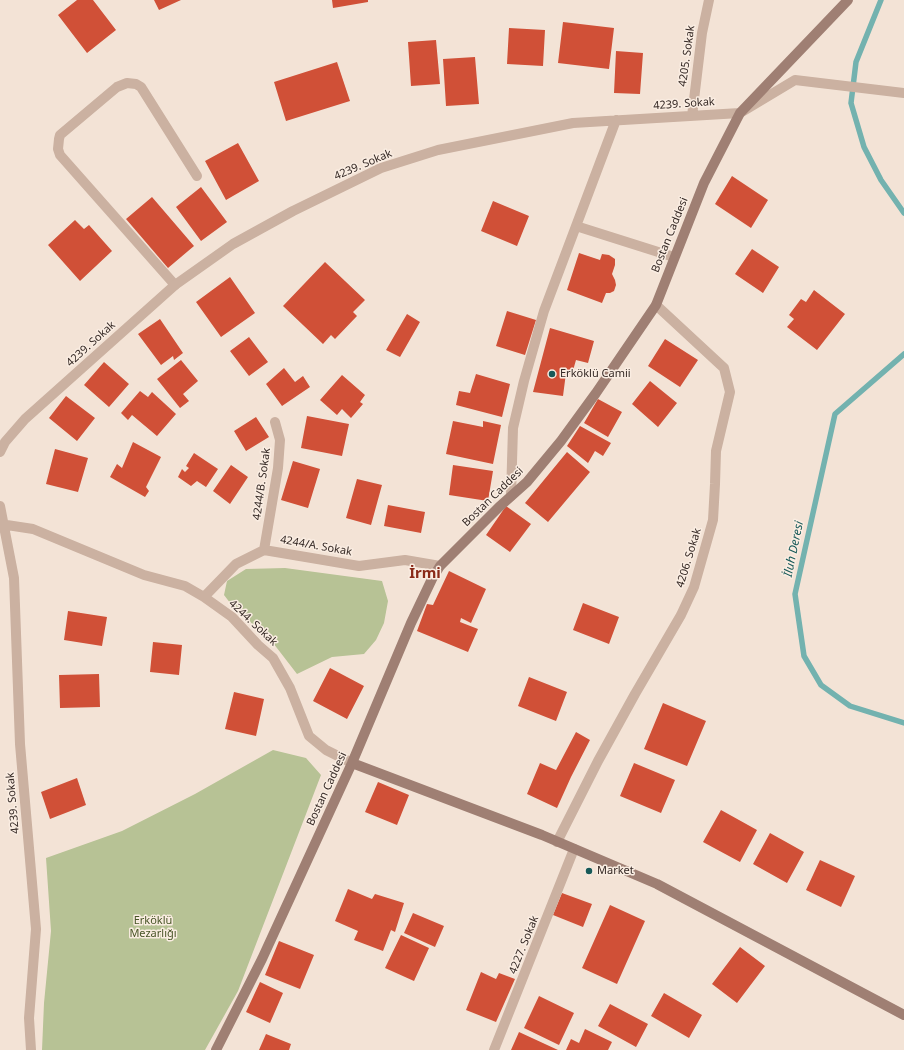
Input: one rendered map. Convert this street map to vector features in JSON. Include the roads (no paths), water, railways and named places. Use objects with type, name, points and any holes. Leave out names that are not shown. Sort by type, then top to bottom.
[{"type":"street","name":"4205. Sokak","points":[[692,116],[702,33],[709,0]]},
{"type":"street","name":"Bostan Caddesi","points":[[216,1050],[262,959],[352,763],[411,623],[432,579],[440,566],[499,507],[527,482],[561,441],[596,393],[656,305],[704,183],[740,112],[848,0]]},
{"type":"street","name":"4239. Sokak","points":[[0,452],[5,442],[25,419],[175,285],[233,244],[293,211],[381,168],[438,150],[573,123],[740,112],[795,80],[904,93]]},
{"type":"street","points":[[175,285],[60,155],[58,149],[60,135],[117,87],[127,83],[132,83],[140,87],[197,176]]},
{"type":"street","points":[[512,496],[513,428],[521,395],[544,312],[616,120]]},
{"type":"street","points":[[576,226],[674,257]]},
{"type":"street","name":"4206. Sokak","points":[[558,842],[598,761],[681,615],[694,588],[713,520],[716,450],[730,392],[724,368],[656,305]]},
{"type":"street","name":"4244/B. Sokak","points":[[264,550],[278,468],[280,440],[275,422]]},
{"type":"street","name":"4239. Sokak","points":[[0,506],[2,524],[14,578],[20,744],[36,929],[29,1018],[31,1050]]},
{"type":"street","name":"4244. Sokak","points":[[2,524],[33,529],[144,575],[185,586],[204,597],[232,617],[258,645],[273,658],[290,688],[309,736],[326,750],[352,763]]},
{"type":"street","name":"4244/A. Sokak","points":[[204,597],[236,564],[264,550],[359,566],[405,560],[440,566]]},
{"type":"street","points":[[352,763],[558,842],[656,884],[904,1015]]},
{"type":"street","name":"4227. Sokak","points":[[494,1050],[574,849]]},
{"type":"waterway","name":"İluh Deresi","points":[[881,0],[856,62],[851,103],[864,147],[881,180],[904,213]]},
{"type":"waterway","name":"İluh Deresi","points":[[904,354],[835,414],[795,594],[804,656],[821,685],[850,706],[904,723]]},
{"type":"place","name":"Erköklü Camii","points":[[552,374]]},
{"type":"place","name":"Market","points":[[589,871]]},
{"type":"district","name":"İrmi","points":[[425,574]]},
{"type":"park label","name":"Erköklü Mezarlığı","points":[[153,927]]}]
